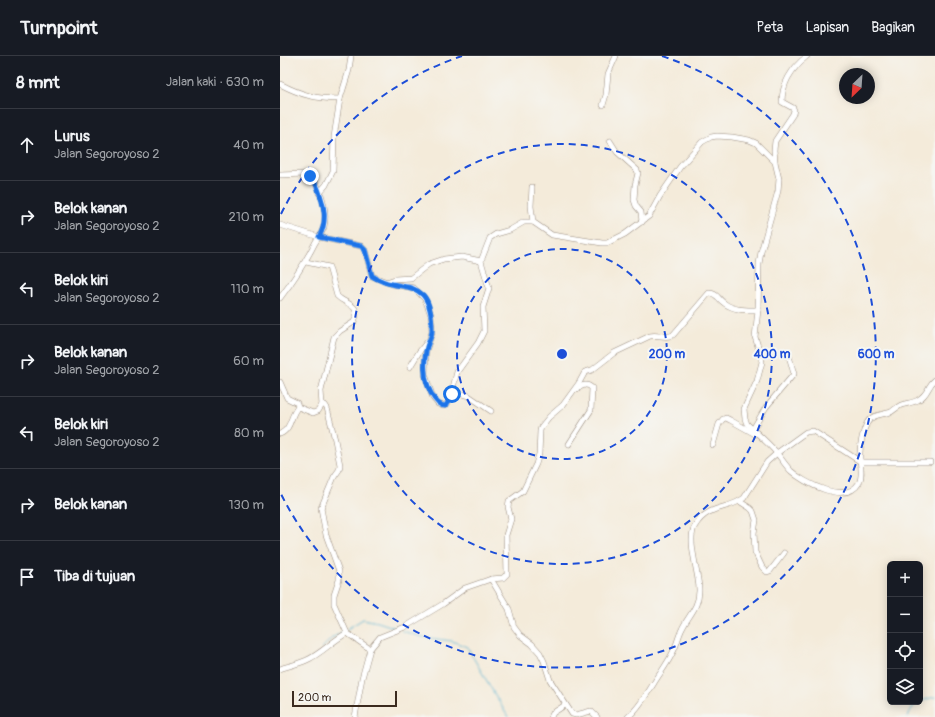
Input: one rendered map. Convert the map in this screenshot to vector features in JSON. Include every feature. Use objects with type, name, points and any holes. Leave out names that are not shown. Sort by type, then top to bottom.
[{"type":"street","points":[[319,193],[326,185],[333,170],[334,137],[340,99],[349,70],[351,56]]},
{"type":"street","points":[[603,105],[606,95],[608,74],[616,56]]},
{"type":"street","points":[[807,56],[794,68],[786,82],[782,102],[794,110],[775,141],[775,162],[779,179],[778,191],[761,252],[755,337],[762,362],[757,381],[744,413],[746,422],[777,453],[791,471],[798,477],[832,492],[845,491],[856,487],[860,479],[860,443],[867,422],[875,415],[891,412],[900,406],[918,401],[927,393],[931,383],[935,380]]},
{"type":"street","points":[[280,84],[316,98],[340,99]]},
{"type":"street","points":[[280,225],[319,237],[363,247],[372,276],[386,282],[414,288],[422,295],[428,304],[431,315],[432,332],[426,348],[424,368],[425,377],[436,401],[443,406],[448,402],[457,372],[484,332],[483,307],[488,288],[482,261],[490,238],[496,234],[510,230],[524,222],[533,222],[552,235],[607,243],[625,234],[649,216],[660,196],[680,167],[702,142],[711,137],[732,136],[749,140],[756,143],[775,162]]},
{"type":"street","points":[[610,141],[617,152],[637,170],[638,173],[635,185],[634,200],[636,206],[641,212],[642,222]]},
{"type":"street","points":[[280,175],[308,174],[313,178],[325,209],[323,230],[306,262],[280,298]]},
{"type":"street","points":[[532,187],[531,206],[533,222]]},
{"type":"street","points":[[386,282],[395,279],[411,278],[429,264],[444,259],[462,257],[482,261]]},
{"type":"street","points":[[280,382],[286,398],[297,403],[298,407],[315,413],[318,412],[322,405],[321,391],[334,337],[354,322],[356,313],[356,310],[351,304],[337,296],[329,267],[306,262]]},
{"type":"street","points":[[355,717],[362,678],[370,649],[383,635],[396,632],[405,627],[449,600],[465,588],[491,579],[503,578],[506,574],[506,535],[511,519],[508,507],[509,501],[523,491],[536,464],[540,429],[549,417],[563,405],[579,384],[585,372],[592,370],[614,353],[650,336],[655,335],[666,337],[673,334],[709,293],[716,295],[724,304],[737,309],[758,310]]},
{"type":"street","points":[[410,367],[419,352],[430,339]]},
{"type":"street","points":[[753,429],[766,407],[794,374],[789,356]]},
{"type":"street","points":[[569,444],[591,410],[592,388],[584,385],[571,393]]},
{"type":"street","points":[[452,391],[469,396],[492,411]]},
{"type":"street","points":[[322,405],[325,405],[327,408],[336,440],[340,468],[322,504],[326,535],[339,571],[339,580],[334,595],[334,604],[346,633],[370,649]]},
{"type":"street","points":[[280,434],[286,430],[294,411],[298,407]]},
{"type":"street","points":[[713,446],[720,424],[723,419],[726,418],[762,438]]},
{"type":"street","points":[[628,717],[638,706],[666,665],[676,646],[682,628],[696,606],[700,588],[694,557],[692,534],[695,525],[710,511],[739,502],[744,498],[767,462],[777,453],[806,432],[813,431],[861,462],[930,462]]},
{"type":"street","points":[[739,502],[752,509],[756,517],[754,550],[764,569],[767,572],[770,571],[784,553]]},
{"type":"street","points":[[491,579],[509,610],[517,631],[536,648],[543,658],[550,680],[565,705],[572,714],[575,715],[591,711],[597,717]]},
{"type":"street","points":[[280,669],[307,660],[346,633]]},
{"type":"street","points":[[551,717],[553,713],[565,705]]},
{"type":"waterway","points":[[347,629],[363,619],[396,628]]},
{"type":"waterway","points":[[322,648],[332,638],[344,631]]},
{"type":"waterway","points":[[402,631],[422,637],[452,641],[467,647],[508,717]]},
{"type":"waterway","points":[[908,717],[909,713],[918,703],[935,697]]},
{"type":"route","points":[[310,176],[314,180],[325,209],[324,226],[319,237],[361,246],[365,250],[372,276],[392,284],[414,288],[425,299],[430,310],[432,332],[426,348],[424,368],[425,377],[433,398],[438,404],[446,406],[452,394]]}]
